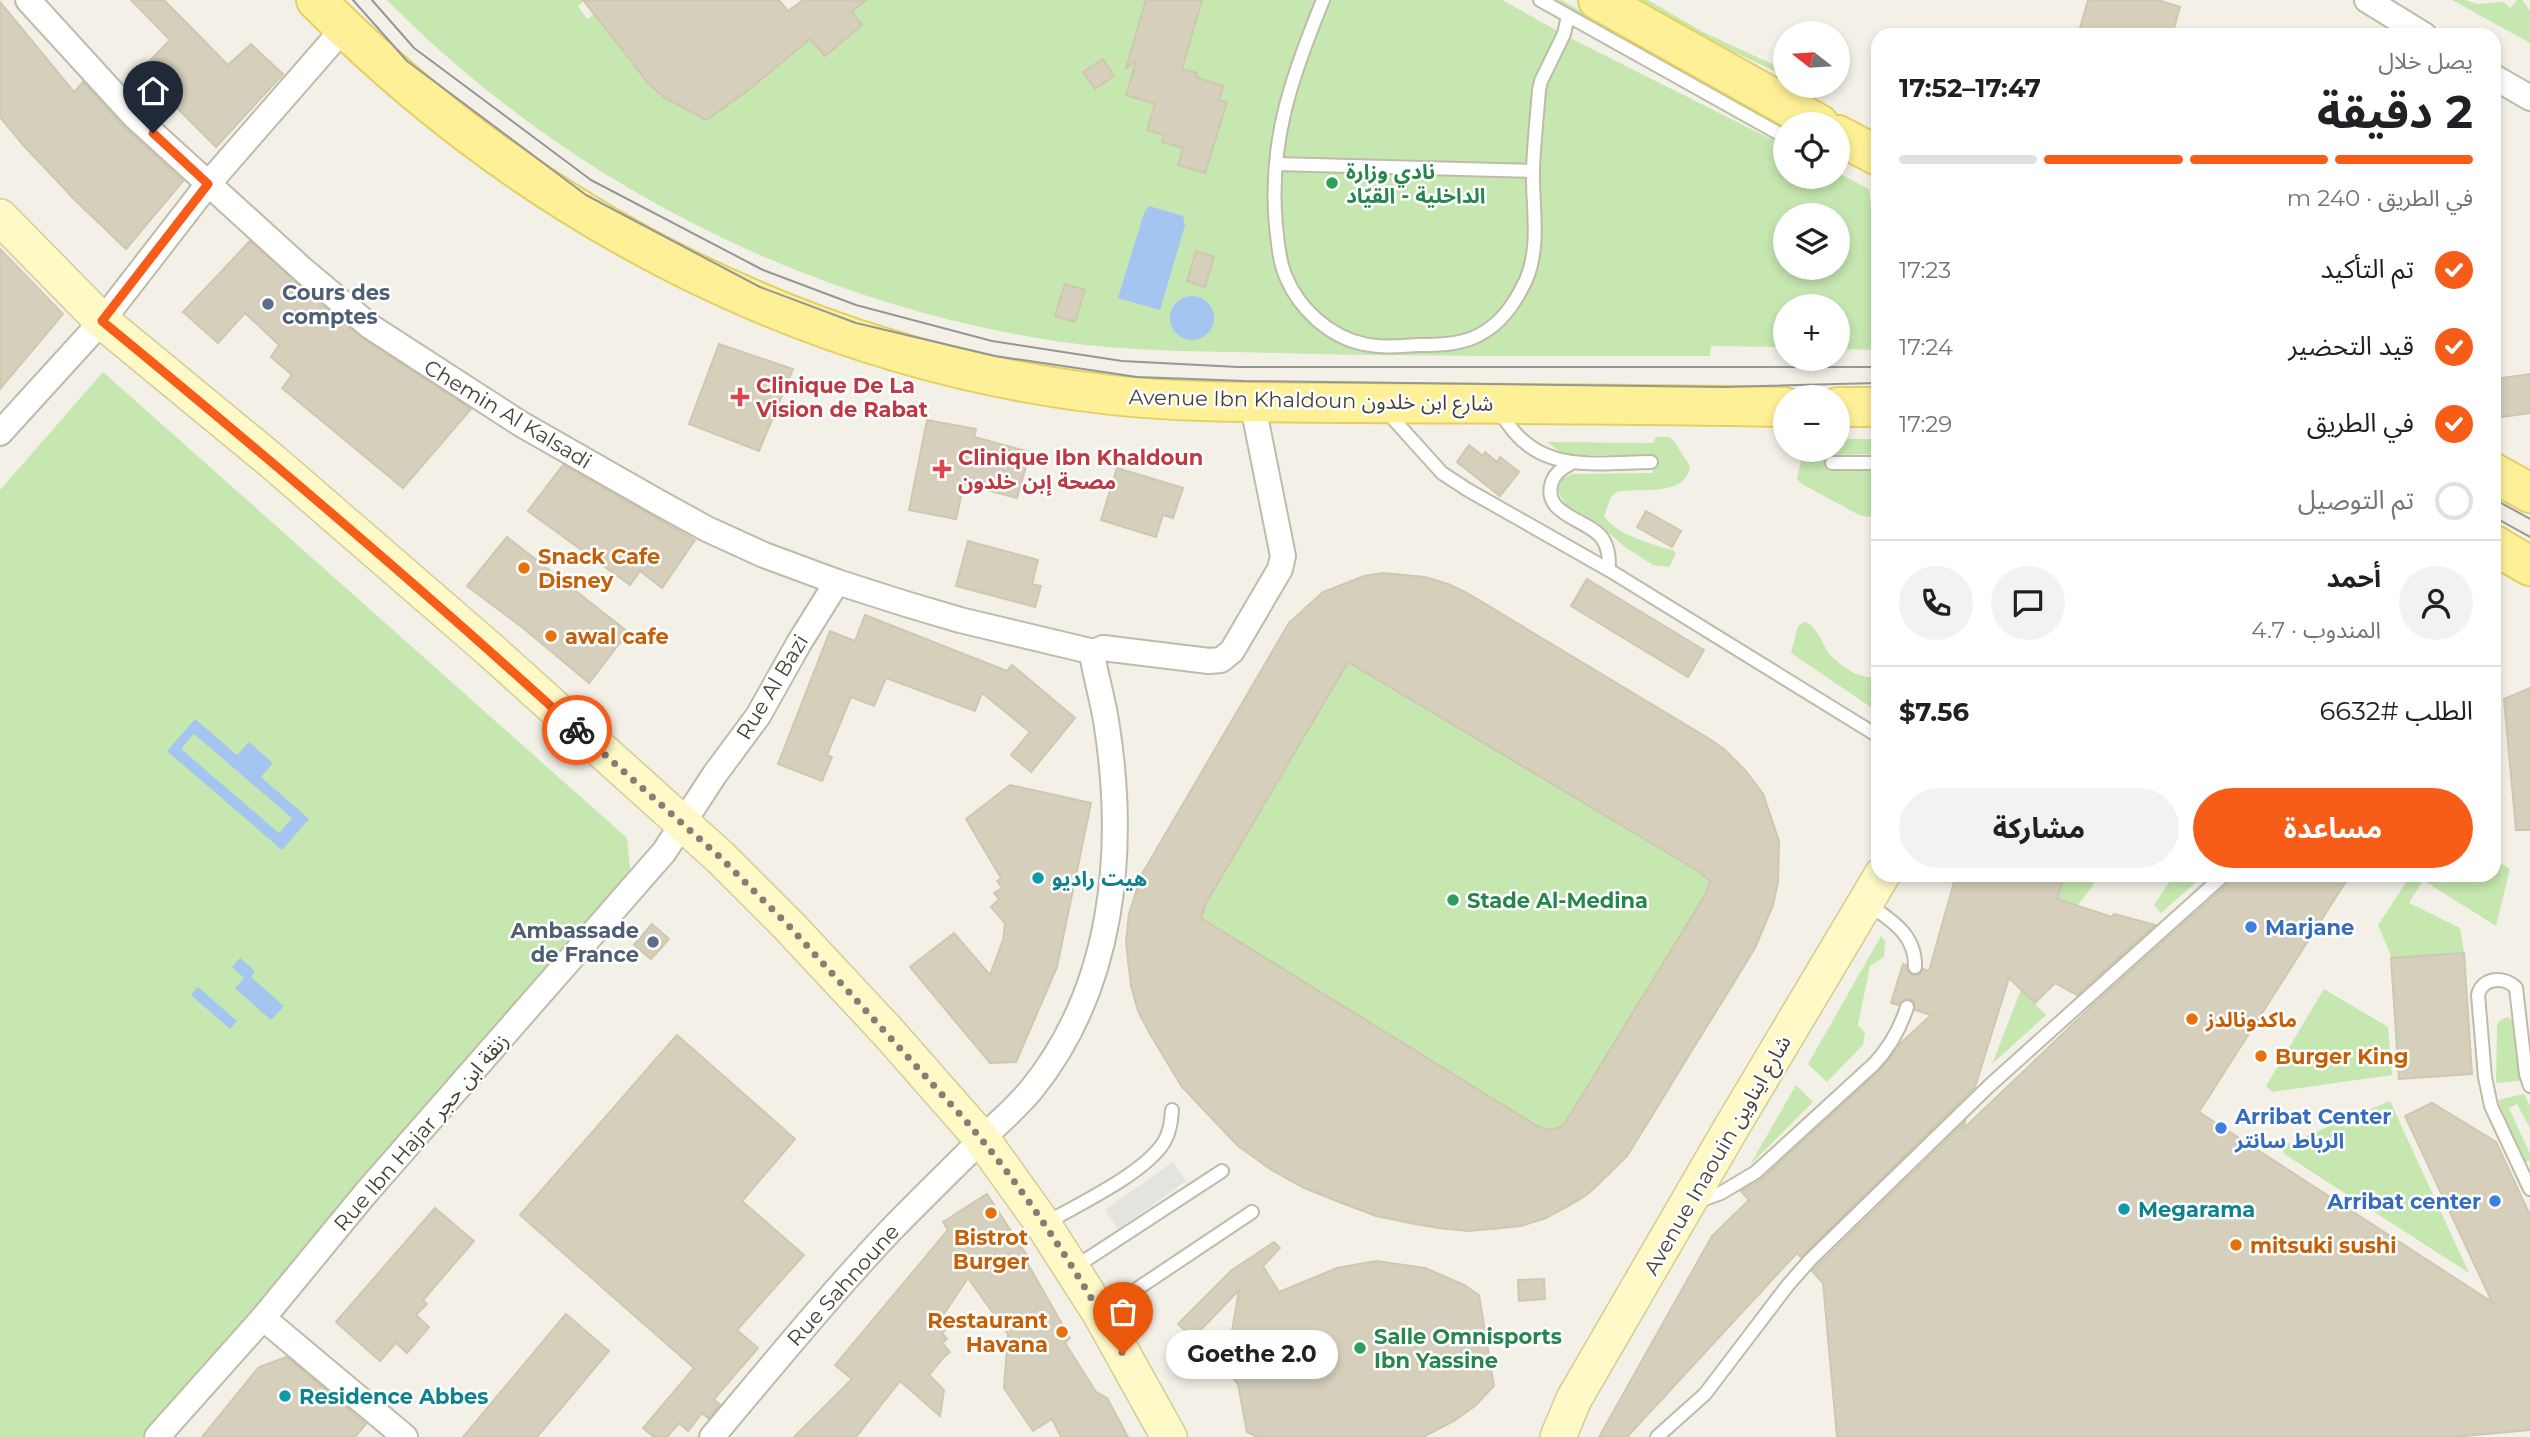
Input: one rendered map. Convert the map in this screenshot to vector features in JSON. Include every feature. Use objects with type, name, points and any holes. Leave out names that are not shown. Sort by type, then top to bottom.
[{"type":"main road","name":"Avenue Ibn Khaldoun شارع ابن خلدون","points":[[317,0],[443,115],[518,172],[661,257],[732,291],[845,335],[972,372],[1108,394],[1189,401],[1773,407]]},
{"type":"main road","points":[[1583,8],[1787,112]]},
{"type":"main road","points":[[1850,407],[1871,407]]},
{"type":"main road","points":[[2501,477],[2530,493]]},
{"type":"main road","points":[[2501,549],[2530,566]]},
{"type":"street","name":"Chemin Al Kalsadi","points":[[28,0],[134,116],[312,278],[404,351],[521,424],[656,502],[764,555],[837,582],[960,620],[1094,652],[1102,649],[1209,662],[1221,660],[1232,650],[1280,569],[1283,556],[1252,401]]},
{"type":"street","points":[[2367,0],[2413,28]]},
{"type":"street","points":[[0,433],[102,321],[208,184],[344,27]]},
{"type":"street","points":[[2501,82],[2530,98]]},
{"type":"street","points":[[0,217],[102,321],[272,460],[439,605],[720,857],[789,926],[888,1032],[982,1139],[1043,1224],[1100,1313],[1169,1437]]},
{"type":"street","name":"Rue Al Bazi","points":[[682,824],[758,716],[837,582]]},
{"type":"street","name":"Rue Sahnoune","points":[[712,1437],[888,1233],[982,1139],[1012,1113],[1049,1065],[1076,1018],[1098,962],[1111,901],[1114,782],[1107,724],[1094,668],[1094,652]]},
{"type":"street","name":"Rue Ibn Hajar زنقة ابن حجر","points":[[157,1437],[263,1318],[365,1194],[652,866],[682,824]]},
{"type":"street","name":"Avenue Inaouin شارع ايناوين","points":[[1558,1437],[1574,1399],[1874,889]]},
{"type":"street","points":[[263,1318],[391,1432]]},
{"type":"street","points":[[1541,1437],[1574,1399]]},
{"type":"lane","points":[[1323,0],[1287,97],[1279,133],[1274,201],[1279,257],[1286,278],[1311,315],[1325,326],[1362,344],[1380,346],[1456,343],[1477,336],[1506,314],[1527,276],[1533,257],[1533,171],[1541,81],[1559,44],[1583,8]]},
{"type":"lane","points":[[1540,0],[1583,8],[1773,129]]},
{"type":"lane","points":[[1276,164],[1533,171]]},
{"type":"lane","points":[[1379,403],[1442,472],[1468,490],[1609,570],[1871,732]]},
{"type":"lane","points":[[1496,404],[1506,422],[1542,454],[1570,464],[1651,463]]},
{"type":"lane","points":[[1832,463],[1871,463]]},
{"type":"lane","points":[[1570,464],[1556,474],[1551,485],[1552,497],[1558,509],[1591,528],[1602,538],[1609,555],[1609,570]]},
{"type":"lane","points":[[1657,1437],[1705,1394],[1811,1259],[1989,1086],[2216,882]]},
{"type":"lane","points":[[1874,889],[1903,930],[1914,952],[1915,967]]},
{"type":"lane","points":[[2530,1086],[2526,1074],[2516,988],[2509,982],[2490,980],[2481,985],[2478,995],[2488,1094],[2496,1120],[2530,1189]]},
{"type":"lane","points":[[1689,1203],[1721,1193],[1764,1165],[1886,1051],[1896,1035],[1907,1007]]},
{"type":"lane","points":[[1043,1224],[1145,1162],[1166,1140],[1172,1111]]},
{"type":"lane","points":[[1072,1269],[1222,1171]]},
{"type":"lane","points":[[1100,1313],[1252,1212]]},
{"type":"green space","name":"نادي وزارة الداخلية - القيّاد","points":[[387,0],[584,0],[578,6],[587,19],[594,14],[642,76],[670,100],[706,120],[810,39],[826,56],[862,25],[847,6],[858,6],[866,0],[1502,0],[1572,39],[1773,140],[1773,189],[1850,189],[1850,179],[1869,189],[1871,350],[1850,349],[1850,294],[1773,294],[1773,347],[1711,346],[1710,356],[1385,355],[1165,350],[1055,341],[962,323],[870,297],[780,264],[694,224],[610,177],[531,124],[457,65]]},
{"type":"green space","points":[[1550,0],[1561,0],[1773,116],[1773,123]]},
{"type":"green space","points":[[1638,0],[1648,0],[1701,31],[1773,64],[1773,70]]},
{"type":"green space","points":[[2452,0],[2477,4],[2503,2],[2510,8],[2517,0],[2522,0],[2530,11],[2530,43]]},
{"type":"green space","points":[[103,372],[627,838],[631,877],[150,1437],[0,1437],[0,490]]},
{"type":"green space","points":[[1656,437],[1669,437],[1673,440],[1690,466],[1687,476],[1671,487],[1617,492],[1611,497],[1604,516],[1626,534],[1674,551],[1676,554],[1669,567],[1653,565],[1625,547],[1610,534],[1567,507],[1558,491],[1561,480],[1572,474],[1653,473],[1653,455],[1571,455],[1562,453],[1547,442],[1653,443]]},
{"type":"green space","points":[[1850,439],[1871,439],[1871,454],[1850,455]]},
{"type":"green space","points":[[1801,462],[1829,462],[1828,471],[1871,471],[1871,516],[1859,515],[1797,479]]},
{"type":"green space","name":"Stade Al-Medina","points":[[1383,573],[1426,578],[1467,593],[1708,738],[1733,759],[1753,782],[1767,806],[1776,832],[1779,860],[1777,888],[1769,918],[1741,973],[1648,1124],[1622,1161],[1591,1192],[1556,1214],[1516,1226],[1474,1231],[1431,1228],[1388,1219],[1346,1206],[1272,1170],[1233,1140],[1187,1092],[1147,1028],[1132,985],[1128,943],[1130,921],[1142,874],[1289,623],[1321,596],[1343,584]]},
{"type":"green space","points":[[1804,622],[1808,623],[1838,662],[1858,674],[1871,677],[1871,707],[1791,653],[1798,626]]},
{"type":"green space","points":[[2501,863],[2510,869],[2496,926],[2426,882],[2501,882]]},
{"type":"green space","points":[[2063,882],[2094,884],[2078,905],[2057,899]]},
{"type":"green space","points":[[2169,882],[2196,882],[2161,913],[2154,905]]},
{"type":"green space","points":[[2406,882],[2422,882],[2409,903],[2460,928],[2464,953],[2392,958],[2378,925]]},
{"type":"green space","points":[[1881,936],[1885,941],[1884,957],[1870,966],[1858,1025],[1865,1033],[1863,1045],[1827,1082],[1808,1064]]},
{"type":"green space","points":[[2324,989],[2388,1027],[2392,1075],[2272,1092],[2266,1086]]},
{"type":"green space","points":[[2021,990],[2046,1015],[1992,1064]]},
{"type":"green space","points":[[2507,1017],[2517,1023],[2520,1081],[2496,1083],[2497,1025]]},
{"type":"green space","points":[[1796,1085],[1813,1102],[1750,1165]]},
{"type":"green space","points":[[2524,1094],[2530,1106],[2530,1128],[2517,1104],[2509,1108],[2530,1154],[2530,1160],[2524,1163],[2498,1100]]},
{"type":"green space","points":[[2390,1101],[2469,1273],[2284,1154],[2283,1146]]},
{"type":"shaded area","points":[[1173,1162],[1186,1181],[1118,1229],[1105,1210]]},
{"type":"water","points":[[1149,206],[1183,216],[1185,225],[1160,310],[1118,298],[1144,213]]},
{"type":"water","points":[[1192,296],[1201,297],[1208,302],[1213,309],[1213,327],[1208,334],[1201,339],[1192,340],[1183,339],[1176,334],[1171,327],[1170,318],[1171,309],[1176,302],[1183,297]]},
{"type":"water","points":[[195,719],[237,755],[249,742],[273,763],[261,777],[309,819],[282,850],[167,751]],"holes":[[[194,734],[292,818],[279,833],[181,749]]]},
{"type":"water","points":[[240,958],[255,971],[251,977],[284,1006],[271,1020],[235,988],[244,978],[232,967]]},
{"type":"water","points":[[198,987],[237,1021],[230,1029],[191,995]]},
{"type":"building","points":[[131,0],[164,0],[228,65],[251,44],[283,74],[216,147],[140,71],[170,40]]},
{"type":"building","points":[[583,0],[779,0],[788,11],[803,0],[866,0],[852,12],[862,25],[825,56],[810,39],[746,92],[706,120],[665,98],[648,83]]},
{"type":"building","points":[[1146,0],[1202,0],[1182,69],[1223,86],[1219,100],[1227,102],[1205,173],[1178,165],[1183,148],[1162,142],[1164,135],[1147,130],[1155,104],[1126,95],[1136,61],[1126,68]]},
{"type":"building","points":[[2088,0],[2158,0],[2180,7],[2174,28],[2080,28]]},
{"type":"building","points":[[0,2],[74,92],[83,82],[123,126],[183,181],[126,249],[76,201],[0,117]]},
{"type":"building","points":[[1103,59],[1114,76],[1095,89],[1083,72]]},
{"type":"building","points":[[250,241],[362,338],[471,409],[403,488],[282,388],[292,375],[271,357],[279,345],[245,313],[218,343],[183,312]]},
{"type":"building","points":[[0,249],[63,314],[0,389]]},
{"type":"building","points":[[1196,251],[1214,257],[1205,287],[1187,281]]},
{"type":"building","points":[[1065,284],[1085,290],[1075,322],[1055,316]]},
{"type":"building","name":"Clinique De La Vision de Rabat","points":[[719,344],[793,369],[759,451],[689,424]]},
{"type":"building","points":[[2530,374],[2530,413],[2501,417],[2501,378]]},
{"type":"building","name":"Clinique Ibn Khaldoun مصحة إبن خلدون","points":[[927,420],[976,429],[974,437],[1030,452],[1017,498],[964,484],[956,519],[909,510]]},
{"type":"building","points":[[1469,445],[1483,456],[1485,452],[1497,462],[1500,457],[1519,472],[1500,496],[1457,462]]},
{"type":"building","points":[[563,465],[695,540],[662,588],[640,571],[630,585],[528,511]]},
{"type":"building","points":[[1117,468],[1183,488],[1173,518],[1163,515],[1156,537],[1101,520]]},
{"type":"building","points":[[1646,511],[1681,531],[1672,547],[1637,527]]},
{"type":"building","points":[[507,537],[628,632],[589,683],[467,586]]},
{"type":"building","points":[[968,541],[1038,560],[1032,584],[1041,586],[1035,607],[956,586]]},
{"type":"building","points":[[1383,573],[1425,577],[1448,584],[1708,738],[1724,749],[1745,770],[1763,794],[1779,841],[1778,882],[1773,905],[1755,948],[1627,1156],[1588,1194],[1546,1218],[1521,1226],[1469,1231],[1376,1216],[1304,1188],[1270,1169],[1238,1146],[1182,1087],[1138,1011],[1131,986],[1126,942],[1129,914],[1142,874],[1289,623],[1323,592],[1364,576]],"holes":[[[1348,662],[1698,871],[1710,881],[1705,895],[1565,1123],[1548,1130],[1537,1126],[1201,918],[1206,903]]]},
{"type":"building","points":[[1587,579],[1704,650],[1688,677],[1571,606]]},
{"type":"building","points":[[865,615],[1007,671],[1012,665],[1075,718],[1031,772],[1011,755],[1030,732],[982,693],[975,711],[886,678],[874,706],[851,697],[827,755],[832,757],[822,781],[778,764],[830,631],[855,641]]},
{"type":"building","points":[[2530,688],[2530,830],[2516,830],[2504,699]]},
{"type":"building","points":[[1010,785],[1091,803],[1057,967],[1016,1062],[990,1063],[910,967],[954,933],[990,975],[1003,940],[1005,923],[991,907],[999,899],[994,893],[1002,888],[997,881],[1001,878],[966,819]]},
{"type":"building","points":[[1954,882],[2063,882],[2057,899],[2112,917],[2114,914],[2155,925],[2077,995],[2055,983],[2035,1003],[2009,978],[1975,1087],[1801,1257],[1797,1253],[1627,1437],[1599,1437],[1712,1236],[1749,1200],[1741,1191],[1762,1179],[1880,1070],[1901,1043],[1931,1015],[1915,1010],[1914,1002],[1909,999],[1902,1000],[1898,1005],[1891,1003],[1903,964],[1912,975],[1919,975],[1923,969],[1929,971]]},
{"type":"building","points":[[2230,882],[2346,882],[2199,1112],[2492,1302],[2405,1116],[2432,1103],[2496,1142],[2530,1215],[2530,1430],[2454,1437],[1837,1437],[1823,1283],[1812,1271],[1965,1122],[1963,1129],[2093,1005]]},
{"type":"building","points":[[652,924],[669,939],[651,959],[634,945]]},
{"type":"building","points":[[2464,953],[2472,1074],[2399,1079],[2391,958]]},
{"type":"building","points":[[677,1035],[795,1139],[742,1201],[804,1255],[737,1330],[758,1348],[714,1399],[720,1405],[708,1418],[702,1413],[688,1431],[679,1423],[667,1437],[654,1437],[643,1428],[694,1368],[520,1215]]},
{"type":"building","points":[[987,1194],[1028,1257],[1025,1259],[1070,1338],[1065,1343],[1096,1392],[1107,1398],[1128,1437],[1061,1437],[1052,1419],[1033,1431],[1004,1388],[1008,1334],[968,1278],[942,1317],[949,1326],[942,1333],[947,1339],[942,1343],[950,1352],[929,1375],[944,1390],[940,1416],[900,1381],[856,1437],[794,1437],[852,1379],[835,1365],[948,1230],[943,1222]]},
{"type":"building","points":[[435,1208],[474,1241],[423,1300],[427,1304],[416,1315],[429,1327],[407,1353],[396,1343],[380,1361],[336,1322]]},
{"type":"building","name":"Salle Omnisports Ibn Yassine","points":[[1274,1242],[1280,1248],[1263,1266],[1279,1292],[1337,1268],[1376,1261],[1425,1268],[1464,1285],[1479,1295],[1494,1386],[1475,1406],[1454,1421],[1423,1437],[1258,1437],[1247,1432],[1238,1384],[1229,1373],[1227,1360],[1239,1290],[1193,1338],[1178,1324],[1232,1270]]},
{"type":"building","points":[[1544,1279],[1545,1299],[1519,1301],[1518,1280]]},
{"type":"building","points":[[566,1314],[609,1351],[537,1437],[463,1437]]},
{"type":"building","name":"Residence Abbes","points":[[287,1357],[366,1424],[355,1437],[202,1437],[259,1367]]},
{"type":"tram line","points":[[353,0],[407,61],[586,195],[760,287],[856,323],[995,356],[1137,377],[1245,381],[1725,387],[1871,383]]},
{"type":"tram line","points":[[372,0],[414,48],[591,180],[763,270],[856,305],[992,341],[1122,361],[1238,367],[1871,367]]},
{"type":"tram line","points":[[2501,503],[2530,519]]},
{"type":"tram line","points":[[2501,521],[2530,537]]},
{"type":"way so far","points":[[577,730],[720,857],[789,926],[888,1032],[982,1139],[1043,1224],[1123,1354]]},
{"type":"place","name":"نادي وزارة الداخلية - القيّاد","points":[[1332,183]]},
{"type":"place","name":"Cours des comptes","points":[[268,304]]},
{"type":"place","name":"Clinique De La Vision de Rabat","points":[[740,397]]},
{"type":"place","name":"Clinique Ibn Khaldoun مصحة إبن خلدون","points":[[942,469]]},
{"type":"place","name":"Snack Cafe Disney","points":[[524,568]]},
{"type":"place","name":"awal cafe","points":[[551,636]]},
{"type":"place","name":"هيت راديو","points":[[1038,878]]},
{"type":"place","name":"Stade Al-Medina","points":[[1453,900]]},
{"type":"place","name":"Marjane","points":[[2251,927]]},
{"type":"place","name":"Ambassade de France","points":[[653,942]]},
{"type":"place","name":"ماكدونالدز","points":[[2192,1019]]},
{"type":"place","name":"Burger King","points":[[2261,1056]]},
{"type":"place","name":"Arribat Center الرباط سانتر","points":[[2221,1128]]},
{"type":"place","name":"Arribat center","points":[[2495,1201]]},
{"type":"place","name":"Megarama","points":[[2124,1209]]},
{"type":"place","name":"Bistrot Burger","points":[[991,1213]]},
{"type":"place","name":"mitsuki sushi","points":[[2236,1245]]},
{"type":"place","name":"Restaurant Havana","points":[[1062,1332]]},
{"type":"place","name":"Salle Omnisports Ibn Yassine","points":[[1360,1348]]},
{"type":"place","name":"Goethe 2.0","points":[[1123,1354]]},
{"type":"place","name":"Residence Abbes","points":[[285,1396]]},
{"type":"route","points":[[153,133],[208,184],[102,321],[272,460],[488,648],[577,730]]}]
